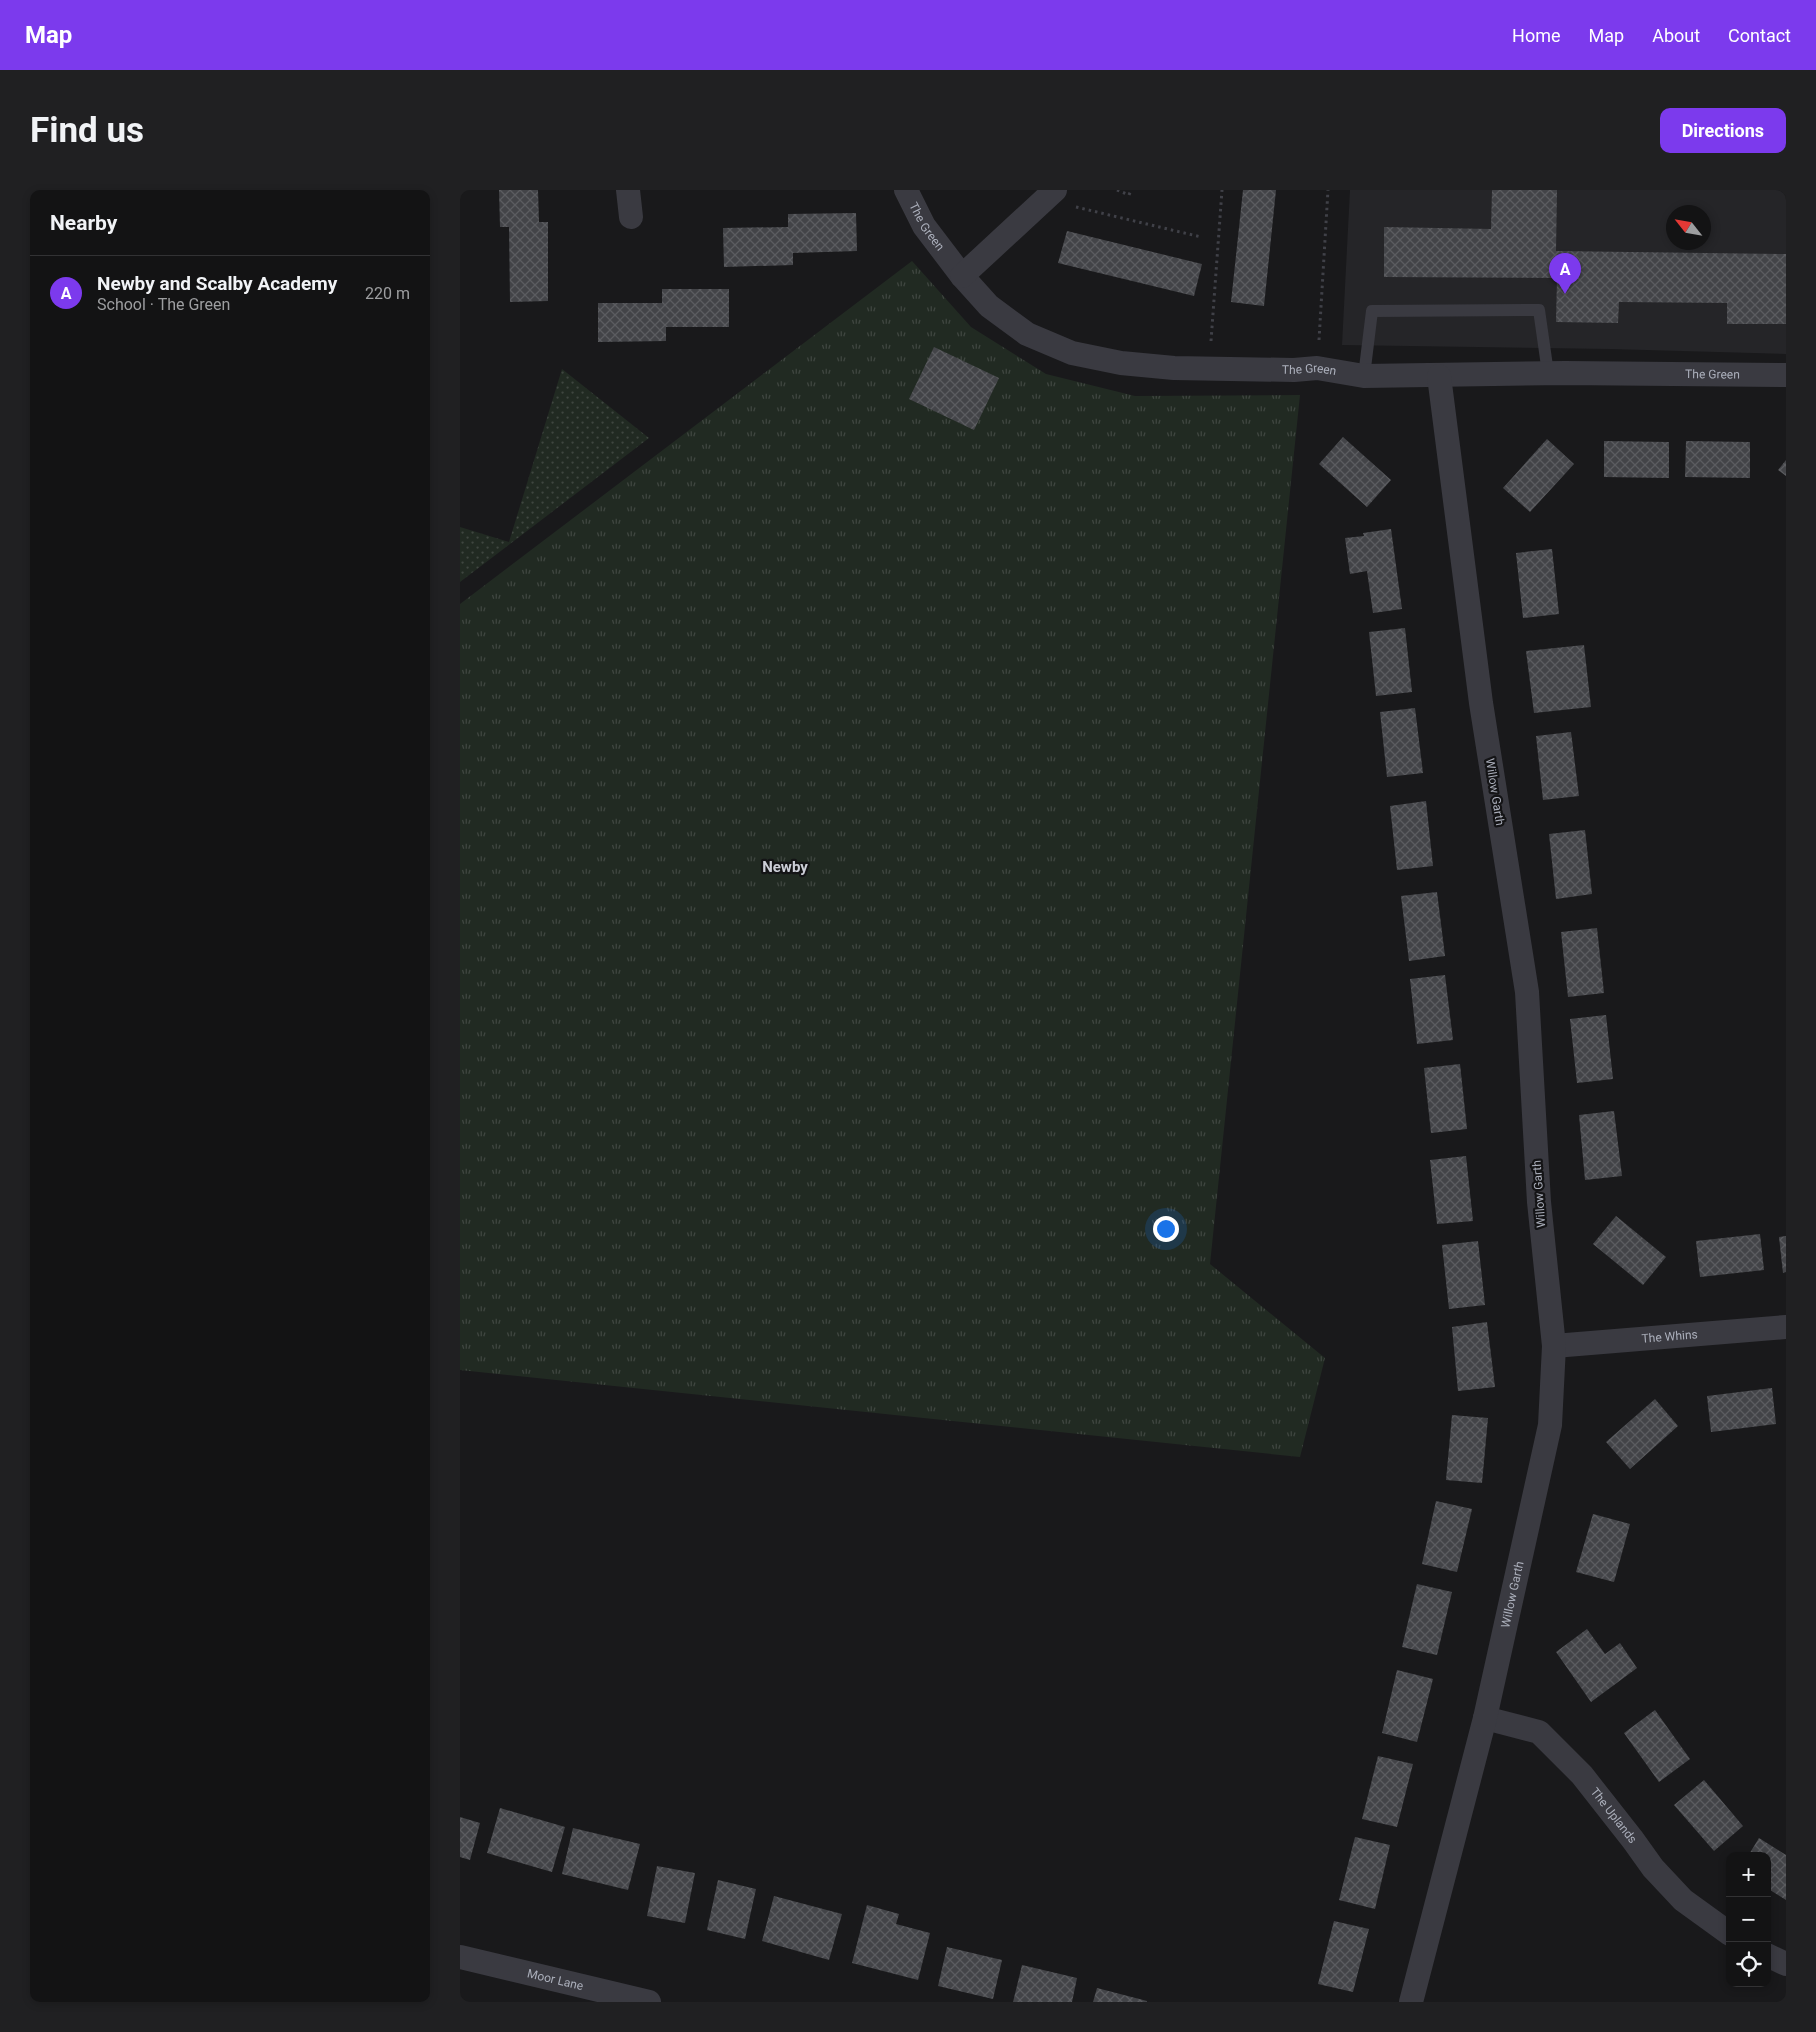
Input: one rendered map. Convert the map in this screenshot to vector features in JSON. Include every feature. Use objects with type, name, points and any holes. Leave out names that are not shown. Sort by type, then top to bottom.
[{"type":"street","points":[[628,190],[631,218]]},
{"type":"street","name":"The Green","points":[[906,190],[924,226],[962,276],[989,306],[1026,334],[1072,353],[1122,363],[1174,368],[1317,368],[1364,376],[1548,374],[1786,375]]},
{"type":"street","points":[[962,276],[1050,195]]},
{"type":"street","name":"Willow Garth","points":[[1411,2002],[1485,1718],[1550,1425],[1554,1346],[1539,1202],[1528,992],[1480,703],[1439,376]]},
{"type":"street","name":"The Whins","points":[[1554,1346],[1786,1327]]},
{"type":"street","name":"The Uplands","points":[[1485,1718],[1539,1732],[1582,1775],[1653,1868],[1684,1900],[1726,1931]]},
{"type":"street","name":"Moor Lane","points":[[460,1957],[649,2002]]},
{"type":"street","points":[[1771,1957],[1786,1964]]},
{"type":"lane","points":[[1364,376],[1372,311],[1539,310],[1548,374]]},
{"type":"path","points":[[1117,190],[1129,195],[1131,190]]},
{"type":"path","points":[[1209,369],[1222,190]]},
{"type":"path","points":[[1317,368],[1328,190]]},
{"type":"path","points":[[1050,195],[1201,237]]},
{"type":"shaded area","points":[[1350,190],[1786,190],[1786,354],[1342,345]]},
{"type":"green space","points":[[912,261],[971,327],[1046,374],[1135,396],[1300,395],[1210,1264],[1325,1358],[1300,1457],[460,1370],[460,604]]},
{"type":"green space","points":[[562,369],[649,438],[460,582],[460,527],[509,542]]},
{"type":"building","points":[[499,190],[538,190],[539,222],[548,222],[548,301],[510,302],[509,227],[500,227]]},
{"type":"building","points":[[1243,190],[1276,190],[1264,306],[1231,302]]},
{"type":"building","points":[[1492,190],[1557,190],[1556,251],[1786,254],[1786,324],[1727,324],[1727,303],[1619,302],[1618,323],[1556,322],[1557,278],[1384,277],[1384,227],[1491,229]]},
{"type":"building","points":[[856,213],[857,251],[793,253],[793,265],[724,267],[723,228],[788,227],[788,214]]},
{"type":"building","points":[[1067,231],[1202,264],[1194,296],[1058,263]]},
{"type":"building","points":[[662,289],[729,289],[729,327],[666,327],[666,341],[598,342],[598,303],[662,303]]},
{"type":"building","points":[[934,347],[999,378],[974,430],[909,399]]},
{"type":"building","points":[[1343,437],[1391,480],[1367,507],[1319,464]]},
{"type":"building","points":[[1547,439],[1574,464],[1530,512],[1503,488]]},
{"type":"building","points":[[1604,441],[1669,442],[1669,478],[1604,477]]},
{"type":"building","points":[[1686,441],[1750,442],[1750,478],[1685,477]]},
{"type":"building","points":[[1786,460],[1786,476],[1778,470]]},
{"type":"building","points":[[1391,529],[1402,609],[1373,613],[1367,571],[1350,574],[1345,538],[1364,536],[1363,533]]},
{"type":"building","points":[[1552,549],[1559,614],[1523,618],[1516,553]]},
{"type":"building","points":[[1405,628],[1412,692],[1376,696],[1369,632]]},
{"type":"building","points":[[1584,645],[1591,707],[1534,713],[1526,651]]},
{"type":"building","points":[[1415,708],[1423,773],[1387,777],[1380,712]]},
{"type":"building","points":[[1571,732],[1579,796],[1543,800],[1536,736]]},
{"type":"building","points":[[1426,801],[1433,866],[1397,870],[1390,806]]},
{"type":"building","points":[[1585,830],[1592,894],[1556,899],[1549,834]]},
{"type":"building","points":[[1437,892],[1445,956],[1409,961],[1401,896]]},
{"type":"building","points":[[1597,928],[1604,993],[1568,997],[1561,932]]},
{"type":"building","points":[[1445,975],[1453,1040],[1417,1044],[1410,979]]},
{"type":"building","points":[[1606,1015],[1613,1079],[1577,1083],[1570,1019]]},
{"type":"building","points":[[1460,1064],[1467,1129],[1431,1133],[1424,1068]]},
{"type":"building","points":[[1614,1111],[1622,1176],[1585,1180],[1579,1115]]},
{"type":"building","points":[[1466,1156],[1473,1221],[1437,1224],[1430,1160]]},
{"type":"building","points":[[1616,1216],[1666,1257],[1643,1285],[1593,1244]]},
{"type":"building","points":[[1760,1234],[1764,1270],[1700,1277],[1696,1241]]},
{"type":"building","points":[[1786,1236],[1786,1272],[1783,1273],[1779,1237]]},
{"type":"building","points":[[1478,1241],[1485,1305],[1449,1309],[1442,1245]]},
{"type":"building","points":[[1487,1322],[1495,1387],[1458,1391],[1452,1327]]},
{"type":"building","points":[[1772,1388],[1776,1424],[1711,1432],[1707,1396]]},
{"type":"building","points":[[1655,1399],[1678,1426],[1630,1469],[1606,1442]]},
{"type":"building","points":[[1452,1415],[1488,1418],[1482,1483],[1446,1480]]},
{"type":"building","points":[[1436,1501],[1472,1509],[1457,1572],[1422,1564]]},
{"type":"building","points":[[1593,1514],[1630,1524],[1614,1582],[1576,1572]]},
{"type":"building","points":[[1417,1584],[1452,1592],[1437,1655],[1402,1647]]},
{"type":"building","points":[[1587,1629],[1605,1654],[1620,1643],[1637,1668],[1591,1702],[1556,1652]]},
{"type":"building","points":[[1397,1670],[1433,1679],[1417,1742],[1382,1733]]},
{"type":"building","points":[[1655,1710],[1690,1759],[1659,1782],[1624,1733]]},
{"type":"building","points":[[1378,1756],[1413,1764],[1397,1827],[1362,1819]]},
{"type":"building","points":[[1704,1780],[1743,1826],[1714,1851],[1674,1805]]},
{"type":"building","points":[[500,1808],[565,1827],[552,1872],[487,1853]]},
{"type":"building","points":[[460,1817],[480,1823],[470,1860],[460,1857]]},
{"type":"building","points":[[573,1828],[640,1844],[628,1890],[562,1874]]},
{"type":"building","points":[[1355,1837],[1390,1845],[1375,1909],[1339,1900]]},
{"type":"building","points":[[1759,1838],[1786,1855],[1786,1900],[1771,1891],[1771,1852],[1750,1852]]},
{"type":"building","points":[[657,1866],[695,1873],[685,1923],[647,1916]]},
{"type":"building","points":[[718,1880],[756,1889],[745,1939],[707,1930]]},
{"type":"building","points":[[774,1896],[842,1914],[829,1960],[762,1941]]},
{"type":"building","points":[[867,1905],[899,1914],[896,1924],[930,1933],[918,1980],[852,1963]]},
{"type":"building","points":[[1334,1921],[1369,1929],[1353,1992],[1318,1984]]},
{"type":"building","points":[[947,1947],[1002,1960],[993,1999],[938,1986]]},
{"type":"building","points":[[1022,1965],[1077,1978],[1072,2002],[1013,2002]]},
{"type":"building","points":[[1097,1988],[1147,2001],[1147,2002],[1093,2002]]},
{"type":"place","name":"Newby and Scalby Academy","points":[[1565,294]]},
{"type":"district","name":"Newby","points":[[785,867]]}]
